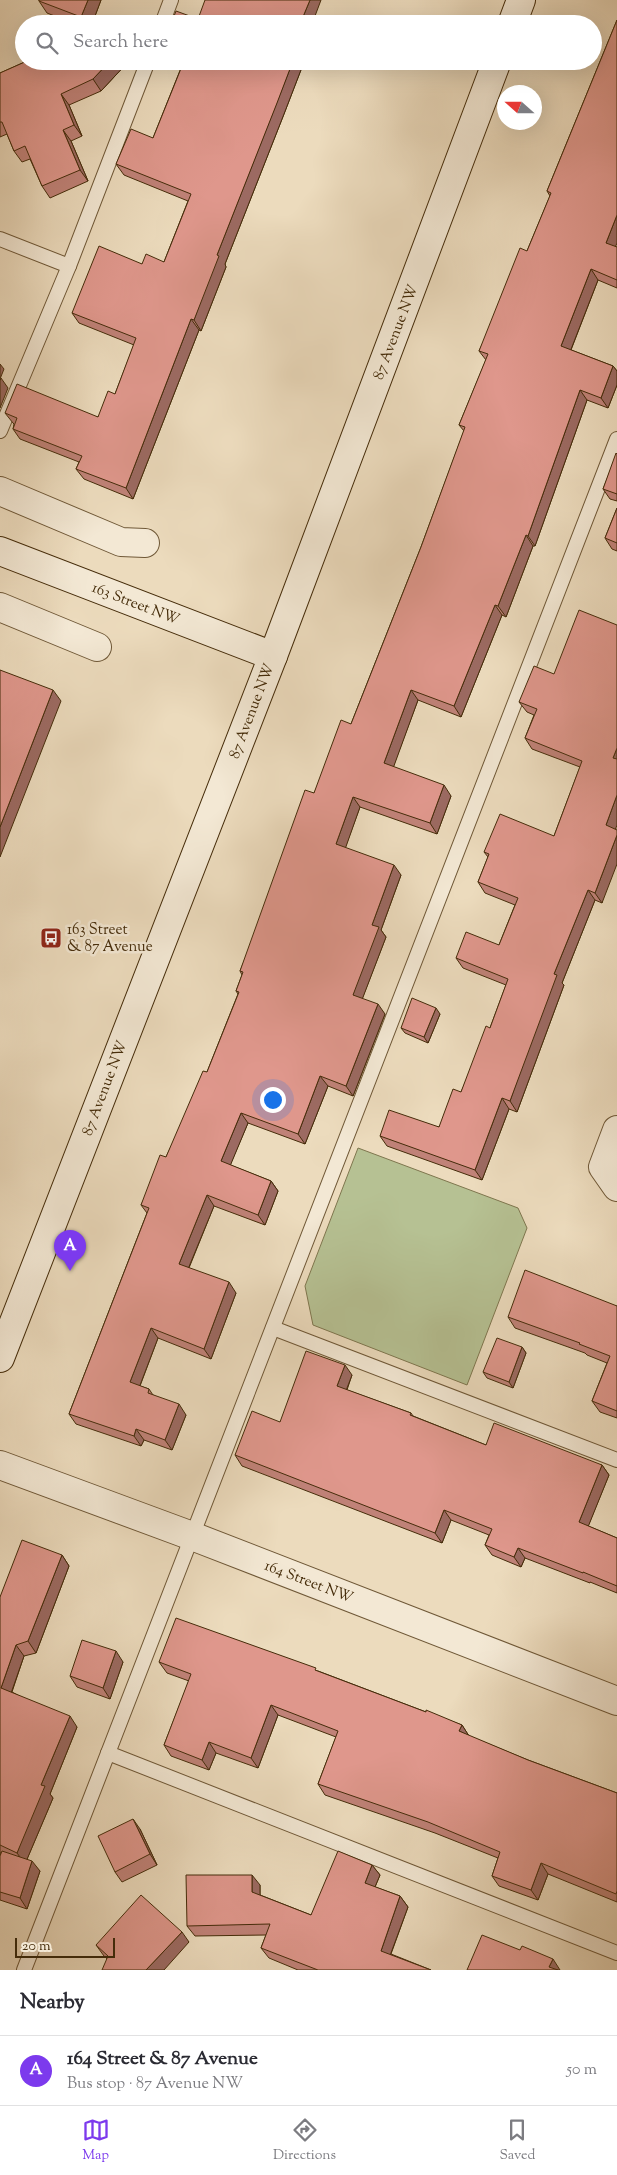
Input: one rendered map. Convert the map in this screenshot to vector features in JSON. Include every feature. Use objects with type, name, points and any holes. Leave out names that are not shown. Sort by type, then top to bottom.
[{"type":"main road","points":[[515,15],[520,0]]},
{"type":"main road","name":"87 Avenue NW","points":[[0,1358],[273,656],[494,70]]},
{"type":"main road","points":[[0,491],[121,542],[145,543]]},
{"type":"main road","name":"163 Street NW","points":[[0,551],[273,656]]},
{"type":"main road","points":[[0,607],[97,647]]},
{"type":"main road","points":[[610,1177],[617,1130]]},
{"type":"main road","name":"164 Street NW","points":[[0,1465],[192,1536],[617,1700]]},
{"type":"lane","points":[[165,15],[171,0]]},
{"type":"lane","points":[[0,431],[69,266],[145,70]]},
{"type":"lane","points":[[0,239],[69,266]]},
{"type":"lane","points":[[24,1970],[617,439]]},
{"type":"lane","points":[[273,1328],[617,1460]]},
{"type":"lane","points":[[108,1753],[617,1953]]},
{"type":"green space","points":[[358,1148],[518,1208],[527,1228],[467,1385],[313,1325],[305,1286]]},
{"type":"building","points":[[88,0],[82,15],[76,15],[39,1]]},
{"type":"building","points":[[205,0],[310,0],[304,15],[199,15]]},
{"type":"building","points":[[176,11],[187,15],[174,15]]},
{"type":"building","points":[[617,20],[617,215],[606,243],[617,247],[617,280],[591,269],[561,346],[613,366],[601,398],[580,390],[528,536],[526,535],[498,606],[495,605],[454,706],[411,690],[384,763],[444,785],[430,823],[353,797],[336,844],[394,865],[372,925],[379,927],[353,995],[378,1004],[346,1086],[320,1076],[298,1134],[241,1113],[221,1161],[271,1181],[258,1215],[207,1195],[179,1264],[229,1282],[204,1349],[151,1328],[130,1382],[149,1389],[148,1393],[179,1404],[165,1440],[136,1429],[134,1436],[69,1414],[149,1208],[141,1205],[160,1155],[166,1157],[203,1071],[207,1072],[239,992],[236,991],[243,972],[240,971],[305,790],[314,793],[341,720],[351,724],[421,547],[465,427],[459,425],[488,354],[479,351],[520,248],[527,251],[551,193],[547,191],[597,70],[602,70],[602,57]]},
{"type":"building","points":[[15,66],[15,70],[102,70],[93,79],[61,94],[74,125],[63,130],[80,170],[42,186],[25,146],[14,151],[2,122],[0,122],[0,73]]},
{"type":"building","points":[[180,70],[290,70],[217,255],[219,256],[194,320],[191,319],[126,488],[76,469],[82,456],[13,429],[17,418],[5,413],[17,384],[98,417],[108,391],[115,394],[136,338],[72,313],[99,246],[142,264],[146,254],[164,262],[191,194],[116,164],[131,129],[153,138]]},
{"type":"building","points":[[617,454],[617,494],[603,489]]},
{"type":"building","points":[[617,508],[617,543],[605,538]]},
{"type":"building","points":[[579,610],[617,625],[617,748],[613,758],[617,759],[617,795],[606,825],[617,830],[617,835],[595,893],[588,890],[554,974],[557,975],[510,1101],[502,1098],[475,1170],[380,1136],[389,1110],[439,1127],[453,1089],[461,1092],[486,1026],[490,1028],[508,979],[456,958],[466,932],[499,945],[518,898],[478,882],[489,854],[484,852],[500,814],[554,836],[582,761],[525,738],[537,709],[519,702],[534,666],[554,674]]},
{"type":"building","points":[[0,670],[53,690],[0,827]]},
{"type":"building","points":[[412,998],[436,1008],[424,1037],[401,1028]]},
{"type":"building","points":[[525,1270],[617,1306],[617,1411],[592,1401],[610,1356],[508,1317]]},
{"type":"building","points":[[497,1338],[522,1347],[509,1382],[483,1372]]},
{"type":"building","points":[[306,1351],[345,1365],[337,1386],[411,1413],[410,1415],[486,1445],[494,1423],[602,1465],[579,1522],[617,1538],[617,1586],[518,1548],[514,1557],[485,1545],[492,1529],[444,1510],[435,1533],[235,1455],[252,1411],[280,1422]]},
{"type":"building","points":[[22,1540],[62,1555],[28,1641],[16,1645],[1,1688],[70,1716],[41,1785],[45,1786],[17,1853],[0,1845],[0,1597]]},
{"type":"building","points":[[176,1618],[316,1668],[315,1670],[426,1712],[426,1710],[462,1725],[459,1731],[528,1760],[617,1793],[616,1894],[541,1863],[531,1890],[492,1876],[500,1852],[428,1822],[318,1784],[338,1731],[271,1705],[251,1758],[209,1742],[202,1760],[164,1745],[191,1674],[159,1662]]},
{"type":"building","points":[[82,1640],[116,1651],[103,1688],[70,1676]]},
{"type":"building","points":[[133,1819],[150,1854],[115,1872],[98,1836]]},
{"type":"building","points":[[2,1851],[32,1861],[20,1898],[0,1892],[0,1856]]},
{"type":"building","points":[[338,1851],[372,1865],[365,1883],[400,1896],[381,1951],[431,1970],[318,1970],[261,1948],[270,1924],[187,1926],[186,1875],[252,1875],[252,1892],[311,1915]]},
{"type":"building","points":[[141,1895],[182,1932],[146,1970],[102,1970],[108,1956],[96,1945]]},
{"type":"building","points":[[482,1935],[520,1950],[522,1946],[553,1959],[549,1967],[558,1970],[467,1970]]},
{"type":"place","name":"163 Street & 87 Avenue","points":[[51,938]]},
{"type":"place","name":"164 Street & 87 Avenue","points":[[70,1271]]}]
